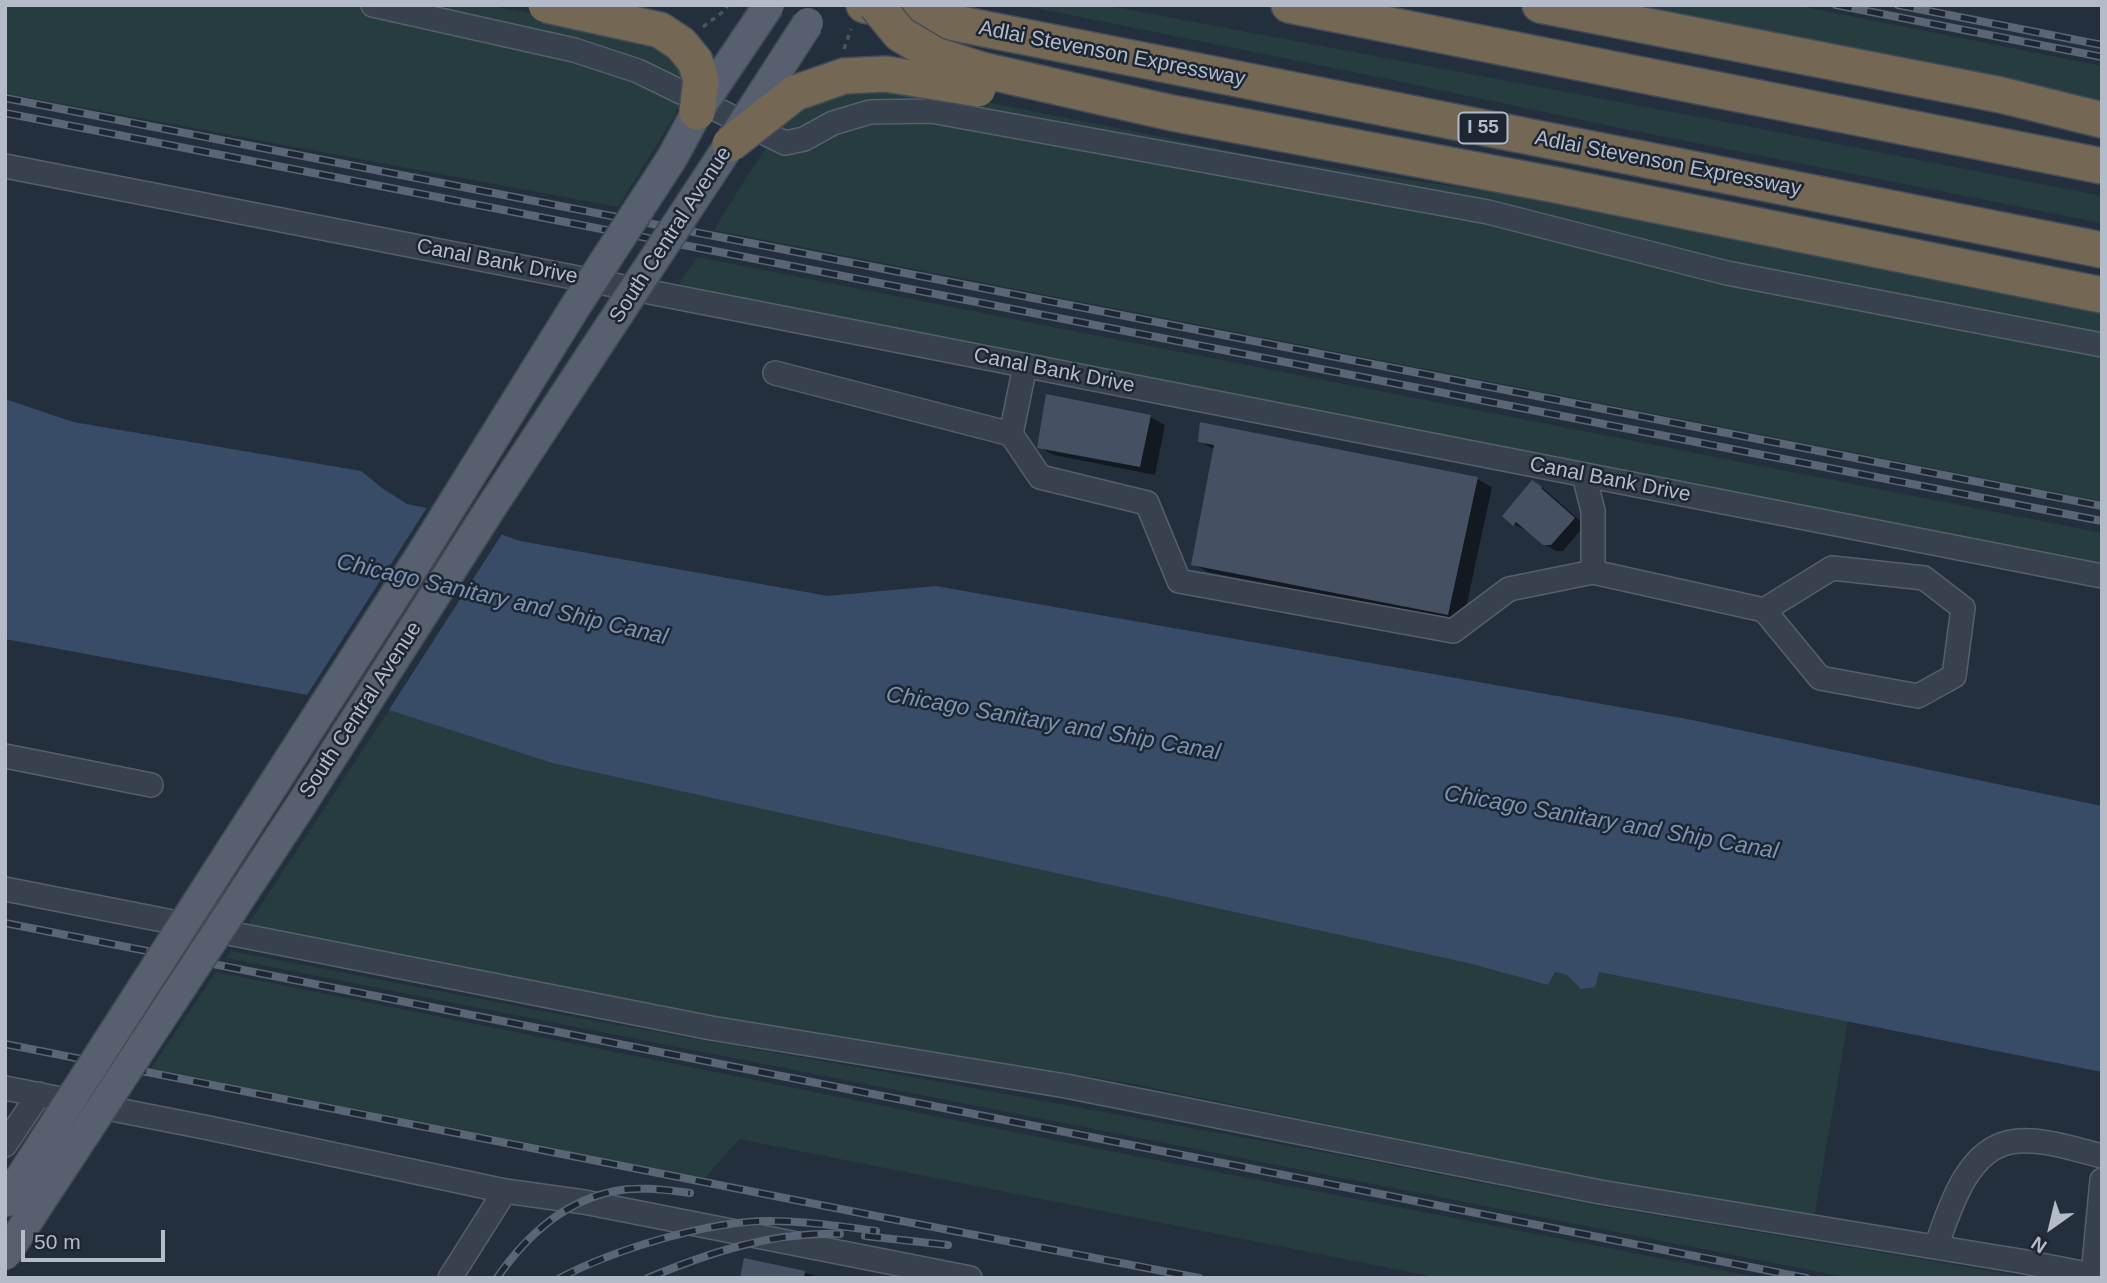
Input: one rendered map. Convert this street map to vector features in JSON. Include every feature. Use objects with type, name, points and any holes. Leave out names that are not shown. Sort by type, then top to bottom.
[{"type":"highway","points":[[546,5],[660,30],[681,44],[695,61],[701,80],[697,112]]},
{"type":"highway","points":[[876,5],[900,34],[980,80]]},
{"type":"highway","points":[[1289,5],[2102,166]]},
{"type":"highway","points":[[1540,5],[2001,95],[2102,120]]},
{"type":"highway","name":"Adlai Stevenson Expressway","points":[[857,17],[2102,250]]},
{"type":"highway","points":[[730,144],[795,93],[844,76],[886,74],[980,80],[1556,185],[2102,295]]},
{"type":"main road","name":"South Central Avenue","points":[[5,1202],[421,555],[575,307],[672,158],[697,112],[769,5]]},
{"type":"main road","name":"South Central Avenue","points":[[5,1255],[730,144],[807,14]]},
{"type":"lane","points":[[373,5],[573,50],[638,71],[785,142],[804,139],[833,123],[870,112],[931,111],[1488,212],[1727,273],[2102,345]]},
{"type":"lane","name":"Canal Bank Drive","points":[[5,166],[2102,576]]},
{"type":"lane","points":[[1011,435],[1025,366]]},
{"type":"lane","points":[[775,373],[1011,435],[1040,477],[1147,503],[1179,580],[1453,631],[1509,589],[1593,572],[1764,610],[1820,678],[1918,696],[1954,676],[1963,608],[1924,578],[1832,568],[1764,610]]},
{"type":"lane","points":[[1584,475],[1593,511],[1593,572]]},
{"type":"lane","points":[[5,757],[151,785]]},
{"type":"lane","points":[[5,890],[712,1028],[1066,1086],[1601,1192],[2097,1276],[2102,1180]]},
{"type":"lane","points":[[5,1088],[505,1191],[584,1202],[970,1278]]},
{"type":"lane","points":[[5,1145],[39,1094]]},
{"type":"lane","points":[[1936,1247],[1961,1183],[1979,1160],[1993,1149],[2011,1142],[2036,1142],[2102,1156]]},
{"type":"lane","points":[[450,1278],[505,1191]]},
{"type":"path","points":[[703,27],[728,5]]},
{"type":"path","points":[[841,58],[857,17]]},
{"type":"green space","points":[[5,5],[488,5],[651,37],[683,69],[685,89],[674,117],[618,207],[5,93]]},
{"type":"green space","points":[[1021,5],[1104,5],[2102,196],[2102,223],[1620,128]]},
{"type":"green space","points":[[1592,5],[1795,5],[2102,66],[2102,108]]},
{"type":"green space","points":[[877,85],[976,100],[1272,159],[1517,196],[2102,310],[2102,501],[714,230],[773,139],[800,109],[820,98]]},
{"type":"green space","points":[[697,257],[2102,533],[2102,570],[1214,396],[997,347],[679,284]]},
{"type":"green space","points":[[389,710],[552,763],[1468,963],[1548,985],[1555,972],[1567,975],[1581,988],[1598,972],[1848,1021],[1814,1218],[1544,1169],[1129,1083],[562,992],[246,928]]},
{"type":"green space","points":[[231,951],[605,1023],[1344,1156],[1599,1206],[2034,1278],[1850,1278],[226,958]]},
{"type":"green space","points":[[216,972],[1084,1146],[1762,1278],[1440,1278],[739,1139],[705,1178],[151,1068]]},
{"type":"water","name":"Chicago Sanitary and Ship Canal","points":[[5,399],[73,422],[361,471],[407,504],[427,508],[520,541],[828,596],[936,586],[1687,719],[2102,806],[2102,1072],[1599,972],[1595,987],[1581,989],[1567,975],[1555,972],[1548,985],[1468,963],[552,763],[389,710],[5,639]]},
{"type":"pier","points":[[428,506],[504,531],[387,713],[305,698]]},
{"type":"building","points":[[1046,394],[1151,415],[1140,467],[1037,448]]},
{"type":"building","points":[[1200,422],[1478,477],[1448,615],[1191,565],[1214,445],[1198,442]]},
{"type":"building","points":[[1532,480],[1575,518],[1551,545],[1543,545],[1516,522],[1513,526],[1502,516]]},
{"type":"building","points":[[744,1258],[805,1271],[804,1278],[740,1278]]},
{"type":"railway","points":[[1836,5],[2102,57]]},
{"type":"railway","points":[[1898,5],[2102,45]]},
{"type":"railway","points":[[5,98],[2102,506]]},
{"type":"railway","points":[[5,113],[2102,521]]},
{"type":"railway","points":[[5,923],[1806,1278]]},
{"type":"railway","points":[[5,1044],[1199,1278]]},
{"type":"railway","points":[[497,1278],[520,1248],[548,1222],[579,1203],[615,1191],[634,1189],[690,1193]]},
{"type":"railway","points":[[560,1278],[606,1257],[661,1239],[744,1222],[782,1221],[876,1231]]},
{"type":"railway","points":[[648,1278],[718,1252],[766,1240],[840,1234]]},
{"type":"railway","points":[[865,1236],[948,1245]]}]
